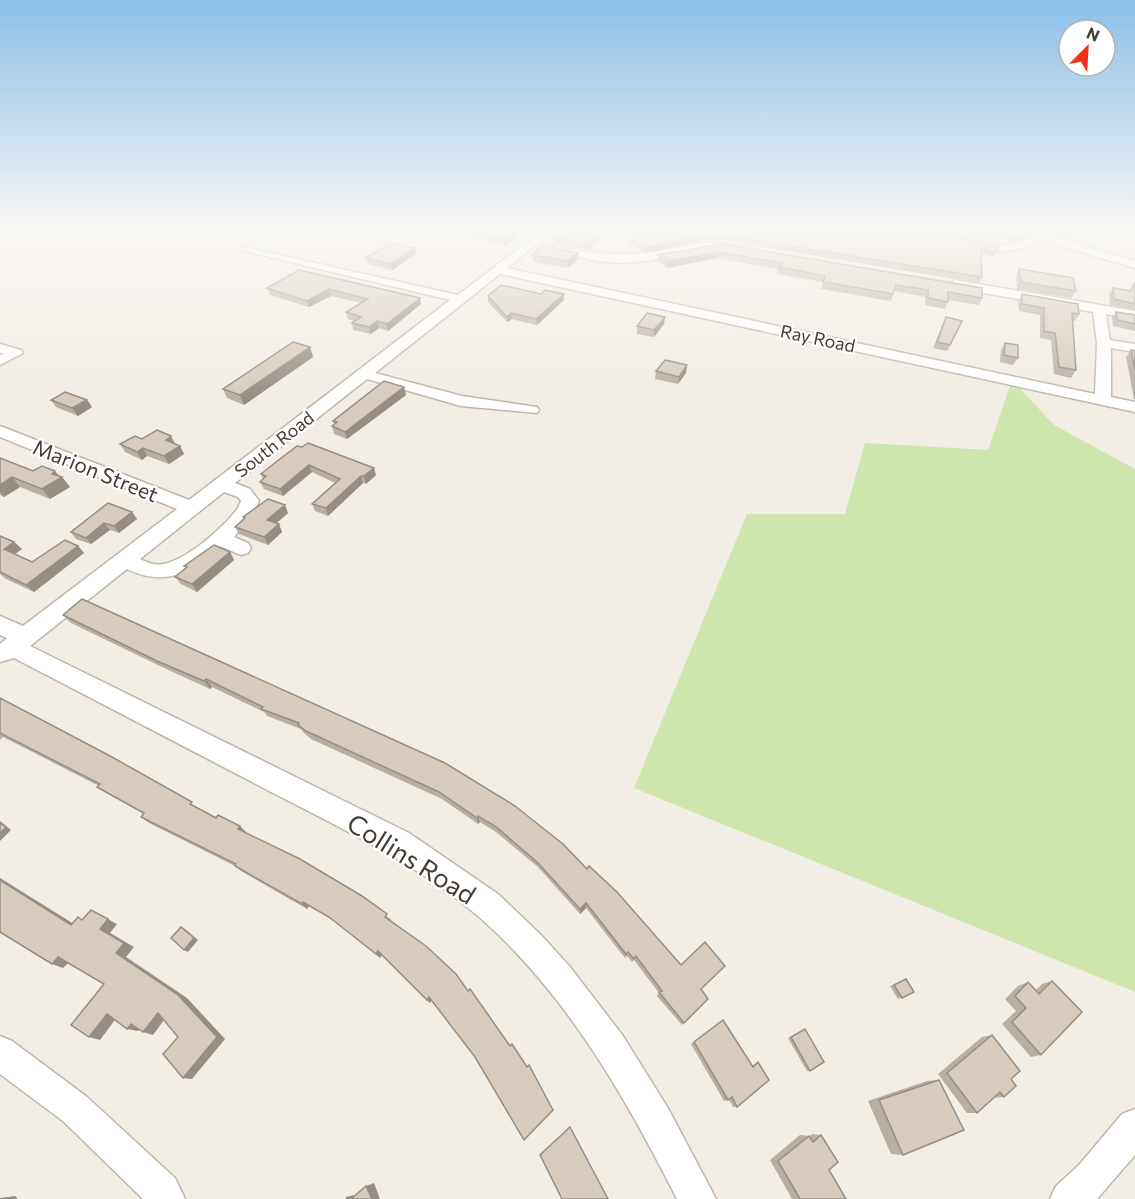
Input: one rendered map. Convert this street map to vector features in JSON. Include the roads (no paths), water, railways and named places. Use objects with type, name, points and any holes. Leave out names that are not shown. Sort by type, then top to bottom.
[{"type":"street","points":[[410,287],[461,299]]},
{"type":"street","name":"South Road","points":[[9,641],[125,560],[476,287]]},
{"type":"street","name":"Ray Road","points":[[577,287],[1135,406]]},
{"type":"street","points":[[972,287],[1135,315]]},
{"type":"street","points":[[1099,309],[1104,343],[1102,399]]},
{"type":"street","points":[[1104,343],[1135,348]]},
{"type":"street","points":[[0,348],[16,353],[0,362]]},
{"type":"street","points":[[364,374],[461,401],[531,410]]},
{"type":"street","name":"Marion Street","points":[[0,431],[192,508]]},
{"type":"street","points":[[125,560],[148,570],[169,570],[184,565],[243,516],[250,501],[244,493],[222,485]]},
{"type":"street","points":[[218,538],[241,548]]},
{"type":"street","name":"Collins Road","points":[[9,641],[399,843],[449,875],[499,915],[547,964],[585,1011],[627,1071],[697,1199]]},
{"type":"street","points":[[0,1053],[75,1109],[162,1191],[166,1199]]},
{"type":"street","points":[[1069,1199],[1092,1178],[1135,1127]]}]
